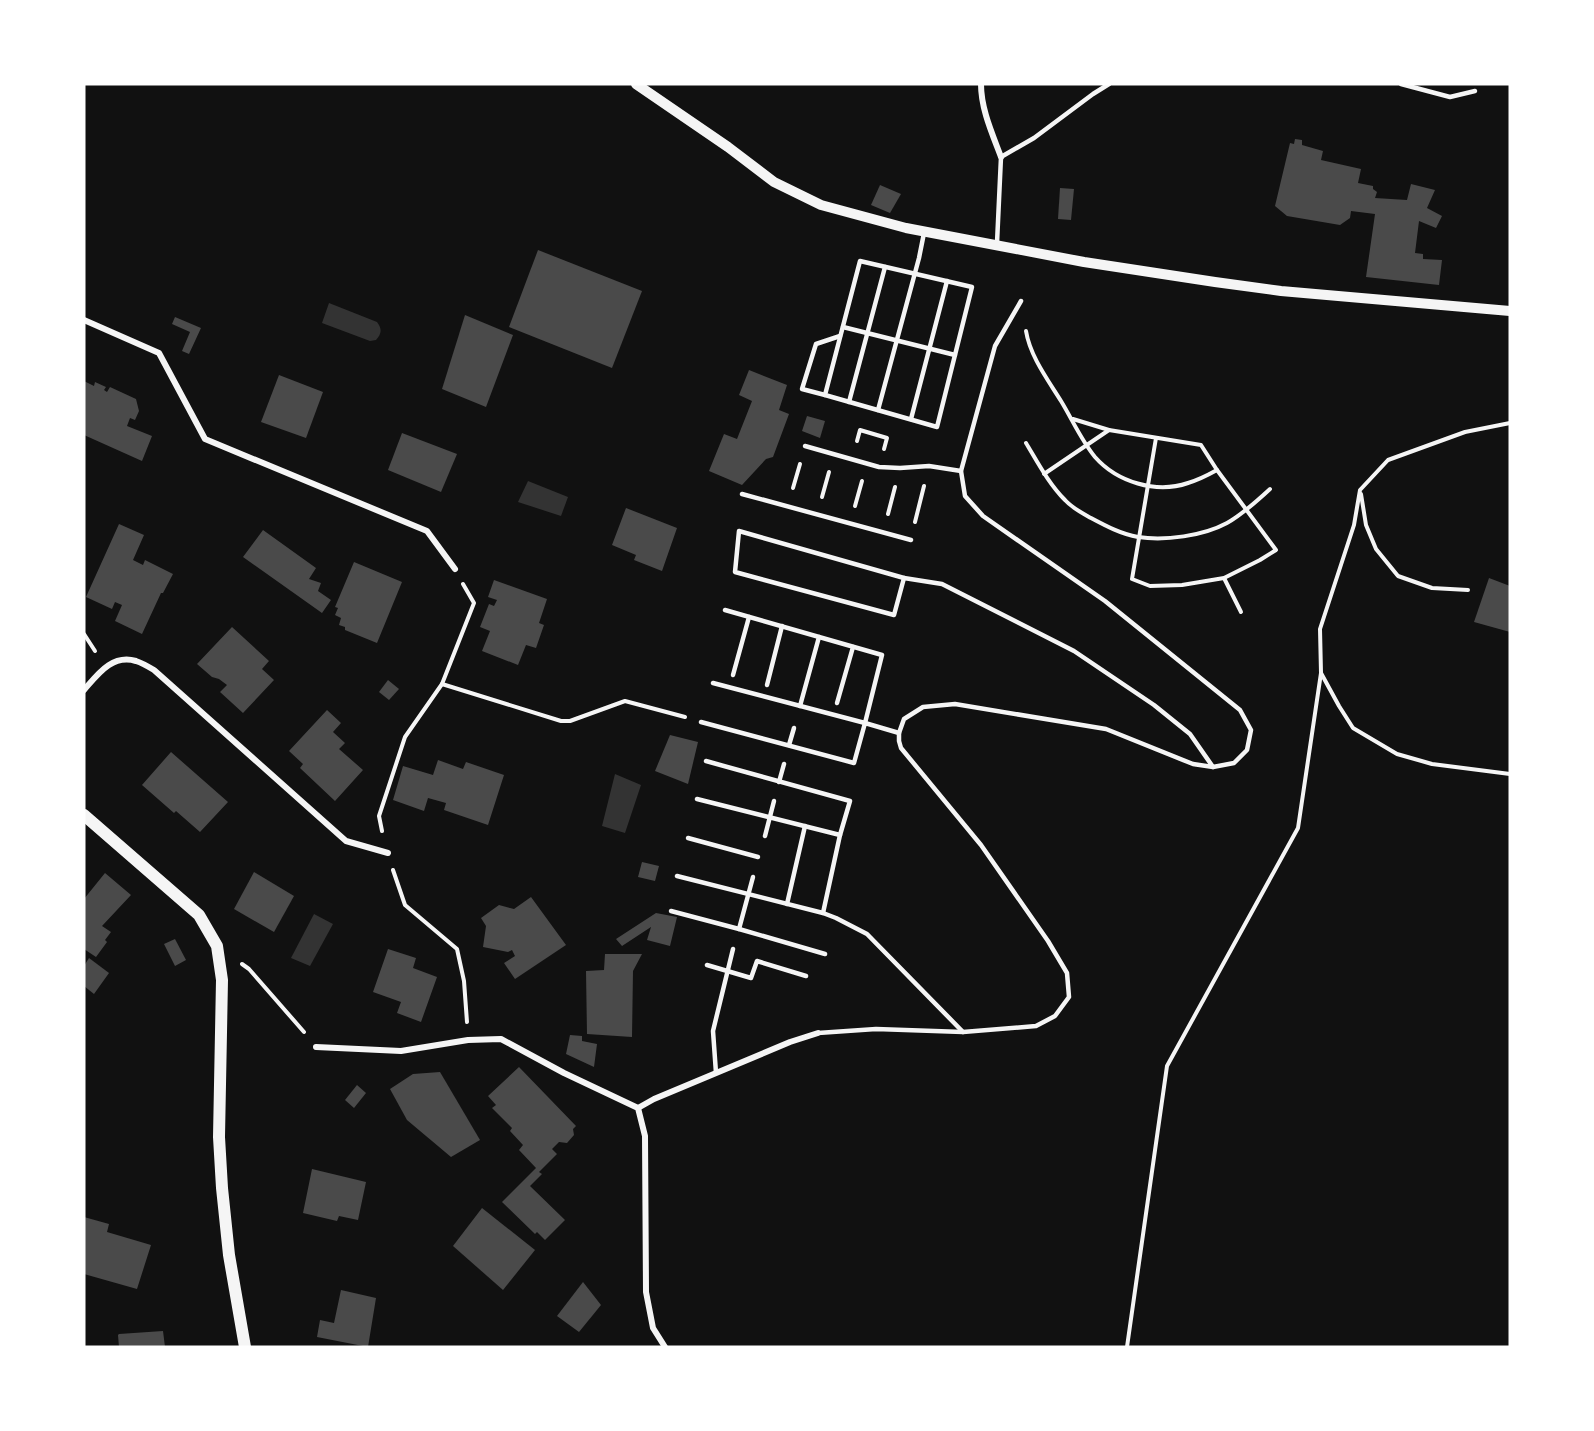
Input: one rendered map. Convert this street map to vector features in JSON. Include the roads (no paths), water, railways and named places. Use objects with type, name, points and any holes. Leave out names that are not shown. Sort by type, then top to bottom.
[{"type":"main road","points":[[84,815],[199,915],[217,946],[222,980],[219,1137],[222,1188],[229,1255],[245,1347]]},
{"type":"street","points":[[636,84],[728,147],[774,182],[821,205],[924,232],[1084,262],[1281,291],[1510,311]]},
{"type":"street","points":[[981,84],[981,98],[1001,157]]},
{"type":"street","points":[[84,320],[159,353],[205,439],[427,531],[455,569]]},
{"type":"street","points":[[84,690],[105,667],[120,660],[136,661],[154,670],[346,841],[388,853]]},
{"type":"street","points":[[638,1108],[790,1041],[818,1033]]},
{"type":"street","points":[[316,1047],[401,1051],[468,1040],[501,1040],[638,1108]]},
{"type":"street","points":[[638,1108],[645,1136],[646,1292],[653,1328],[664,1347]]},
{"type":"lane","points":[[997,246],[1001,157],[1034,138],[1109,84]]},
{"type":"lane","points":[[1401,84],[1450,97],[1474,91]]},
{"type":"lane","points":[[878,410],[924,232]]},
{"type":"lane","points":[[825,395],[860,261],[972,287],[937,427],[802,389],[816,344],[840,336]]},
{"type":"lane","points":[[849,402],[885,267]]},
{"type":"lane","points":[[911,419],[947,281]]},
{"type":"lane","points":[[818,1033],[876,1029],[963,1032],[1036,1026],[1055,1016],[1069,997],[1067,974],[1048,941],[981,845],[901,748],[899,733],[904,719],[924,707],[955,704],[1106,729],[1193,764],[1213,767],[1234,763],[1247,750],[1251,730],[1240,710],[1105,601],[983,516],[965,496],[961,471],[995,346],[1021,301]]},
{"type":"lane","points":[[843,327],[955,355]]},
{"type":"lane","points":[[805,446],[879,467],[929,466],[961,471]]},
{"type":"lane","points":[[742,494],[910,540]]},
{"type":"lane","points":[[904,578],[894,615],[735,572],[739,531],[904,578],[942,584],[1074,651],[1154,705],[1190,734],[1213,767]]},
{"type":"lane","points":[[702,722],[854,763],[882,655],[724,610]]},
{"type":"lane","points":[[733,675],[748,617]]},
{"type":"lane","points":[[766,685],[782,626]]},
{"type":"lane","points":[[800,706],[819,637]]},
{"type":"lane","points":[[837,703],[853,646]]},
{"type":"lane","points":[[713,683],[899,733]]},
{"type":"lane","points":[[789,745],[794,728]]},
{"type":"lane","points":[[706,761],[850,801],[823,913]]},
{"type":"lane","points":[[779,782],[784,764]]},
{"type":"lane","points":[[698,800],[840,835]]},
{"type":"lane","points":[[765,836],[774,801]]},
{"type":"lane","points":[[787,904],[806,826]]},
{"type":"lane","points":[[688,838],[759,857]]},
{"type":"lane","points":[[677,876],[823,913],[867,934],[963,1032]]},
{"type":"lane","points":[[739,929],[753,877]]},
{"type":"lane","points":[[671,911],[825,954]]},
{"type":"lane","points":[[716,1073],[713,1031],[734,949]]},
{"type":"lane","points":[[706,965],[751,978],[757,961],[806,976]]}]
